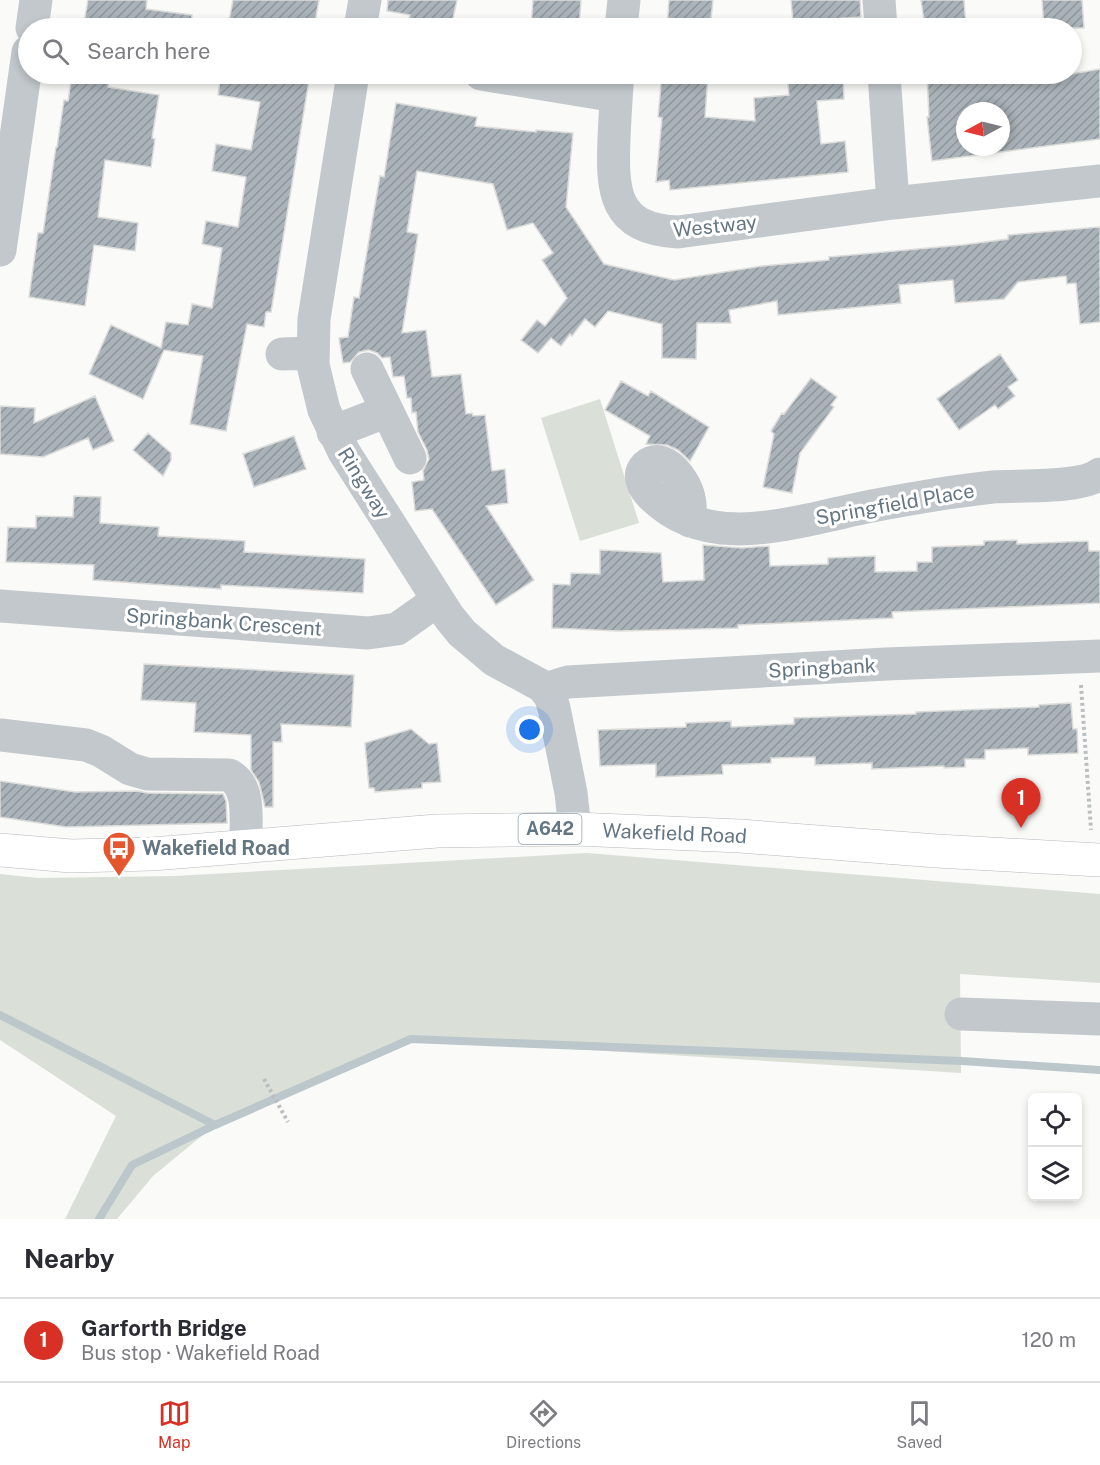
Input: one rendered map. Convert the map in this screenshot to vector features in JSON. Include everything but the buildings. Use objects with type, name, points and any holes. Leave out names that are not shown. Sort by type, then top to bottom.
[{"type":"main road","name":"Wakefield Road","points":[[0,850],[71,856],[140,855],[437,831],[575,829],[740,836],[1096,860]]},
{"type":"street","points":[[33,18],[36,0]]},
{"type":"street","points":[[362,18],[365,0]]},
{"type":"street","points":[[622,18],[624,0]]},
{"type":"street","points":[[879,0],[880,18]]},
{"type":"street","points":[[0,250],[23,84]]},
{"type":"street","name":"Ringway","points":[[351,84],[314,319],[297,354],[317,388],[333,432],[438,600],[462,633],[494,660],[545,689]]},
{"type":"street","points":[[885,84],[893,203]]},
{"type":"street","name":"Westway","points":[[617,85],[612,177],[616,196],[626,212],[640,224],[659,231],[678,232],[893,203],[1100,181]]},
{"type":"street","points":[[367,369],[410,458]]},
{"type":"street","points":[[333,432],[387,411]]},
{"type":"street","name":"Springfield Place","points":[[690,521],[736,530],[760,529],[934,495],[992,488],[1083,482],[1100,474]]},
{"type":"street","name":"Springbank Crescent","points":[[0,606],[369,633],[397,629],[438,600]]},
{"type":"street","name":"Springbank","points":[[545,689],[568,682],[886,664],[1089,657]]},
{"type":"street","points":[[545,689],[554,708],[571,793],[575,829]]},
{"type":"street","points":[[0,735],[86,745],[130,769],[147,774],[229,774],[240,782],[244,794],[246,845]]},
{"type":"street","points":[[961,1014],[1100,1019]]},
{"type":"path","points":[[1089,657],[1096,860]]},
{"type":"path","points":[[265,1081],[288,1122]]},
{"type":"shaded area","points":[[600,399],[639,523],[580,541],[541,418]]},
{"type":"shaded area","points":[[587,853],[1100,894],[1100,983],[960,974],[961,1073],[411,1039],[215,1125],[153,1176],[117,1219],[65,1219],[116,1116],[0,1040],[0,874],[38,878],[175,876]]},
{"type":"waterway","points":[[0,1015],[215,1125]]},
{"type":"waterway","points":[[99,1219],[132,1165],[215,1125],[411,1039],[962,1061],[1100,1070]]},
{"type":"place","name":"Garforth Bridge","points":[[1021,828]]},
{"type":"place","name":"Wakefield Road","points":[[119,877]]}]
